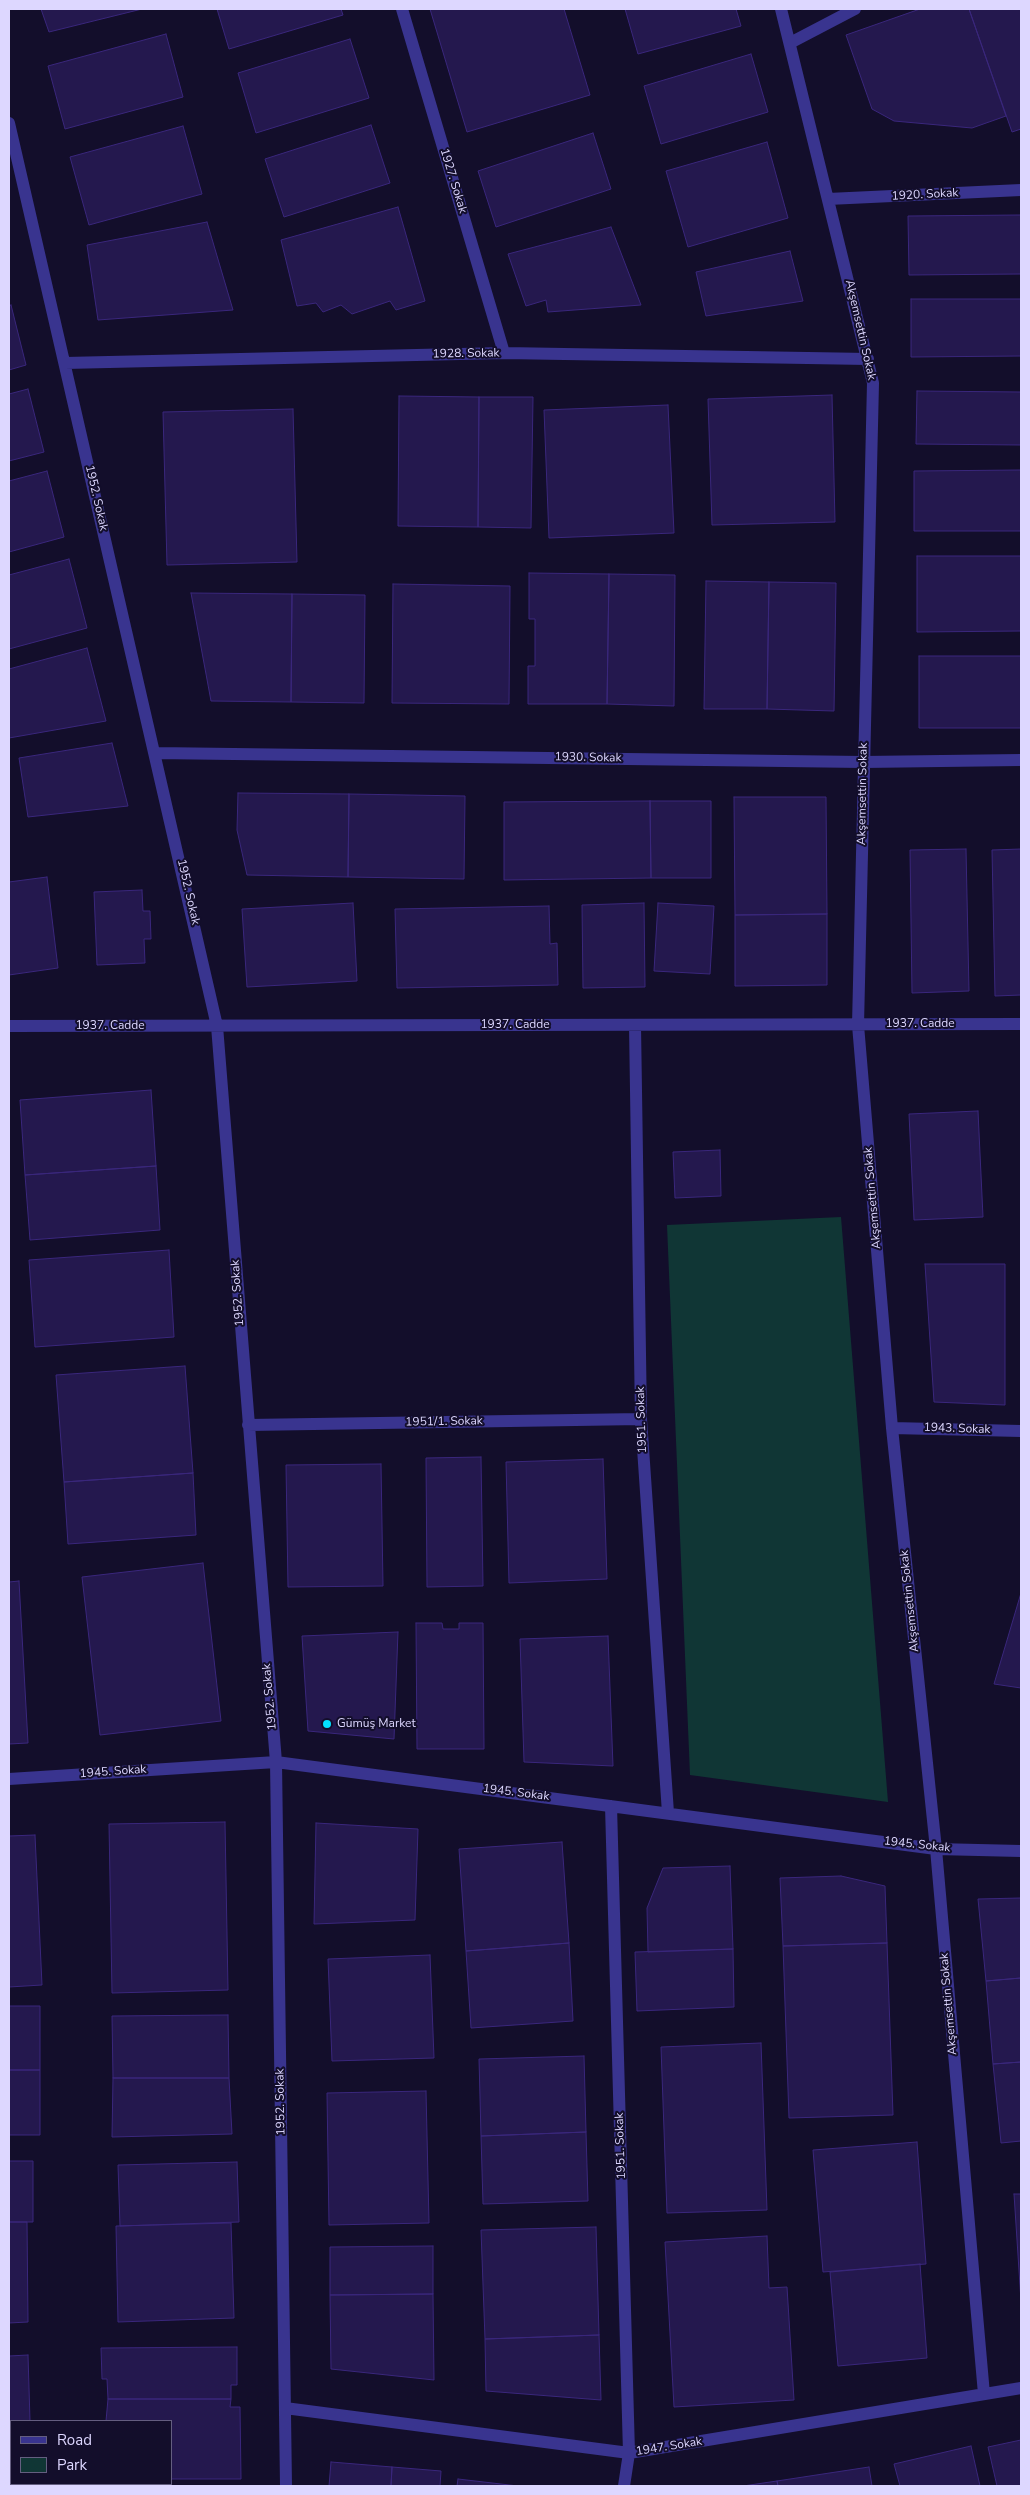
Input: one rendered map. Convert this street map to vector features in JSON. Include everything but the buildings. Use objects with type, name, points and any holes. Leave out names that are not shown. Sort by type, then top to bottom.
[{"type":"street","name":"1927. Sokak","points":[[402,9],[504,353]]},
{"type":"street","name":"Akşemsettin Sokak","points":[[781,9],[874,383],[863,762],[858,1025],[892,1428],[936,1849],[984,2394]]},
{"type":"street","points":[[790,43],[855,9]]},
{"type":"street","name":"1952. Sokak","points":[[9,123],[156,753],[217,1026],[276,1762],[286,2486]]},
{"type":"street","name":"1920. Sokak","points":[[828,199],[1021,190]]},
{"type":"street","name":"1928. Sokak","points":[[65,363],[504,353],[868,359]]},
{"type":"street","name":"1930. Sokak","points":[[156,753],[863,762],[1021,760]]},
{"type":"street","name":"1937. Cadde","points":[[9,1026],[1021,1024]]},
{"type":"street","name":"1951. Sokak","points":[[635,1025],[640,1419],[668,1813]]},
{"type":"street","name":"1951/1. Sokak","points":[[248,1425],[640,1419]]},
{"type":"street","name":"1943. Sokak","points":[[892,1428],[1021,1431]]},
{"type":"street","name":"1945. Sokak","points":[[9,1779],[276,1762],[936,1849],[1021,1852]]},
{"type":"street","name":"1951. Sokak","points":[[611,1806],[629,2453],[624,2486]]},
{"type":"street","name":"1947. Sokak","points":[[285,2408],[629,2453],[1021,2388]]},
{"type":"green space","points":[[841,1217],[888,1802],[690,1775],[667,1225]]},
{"type":"place","name":"Gümüş Market","points":[[327,1724]]}]
